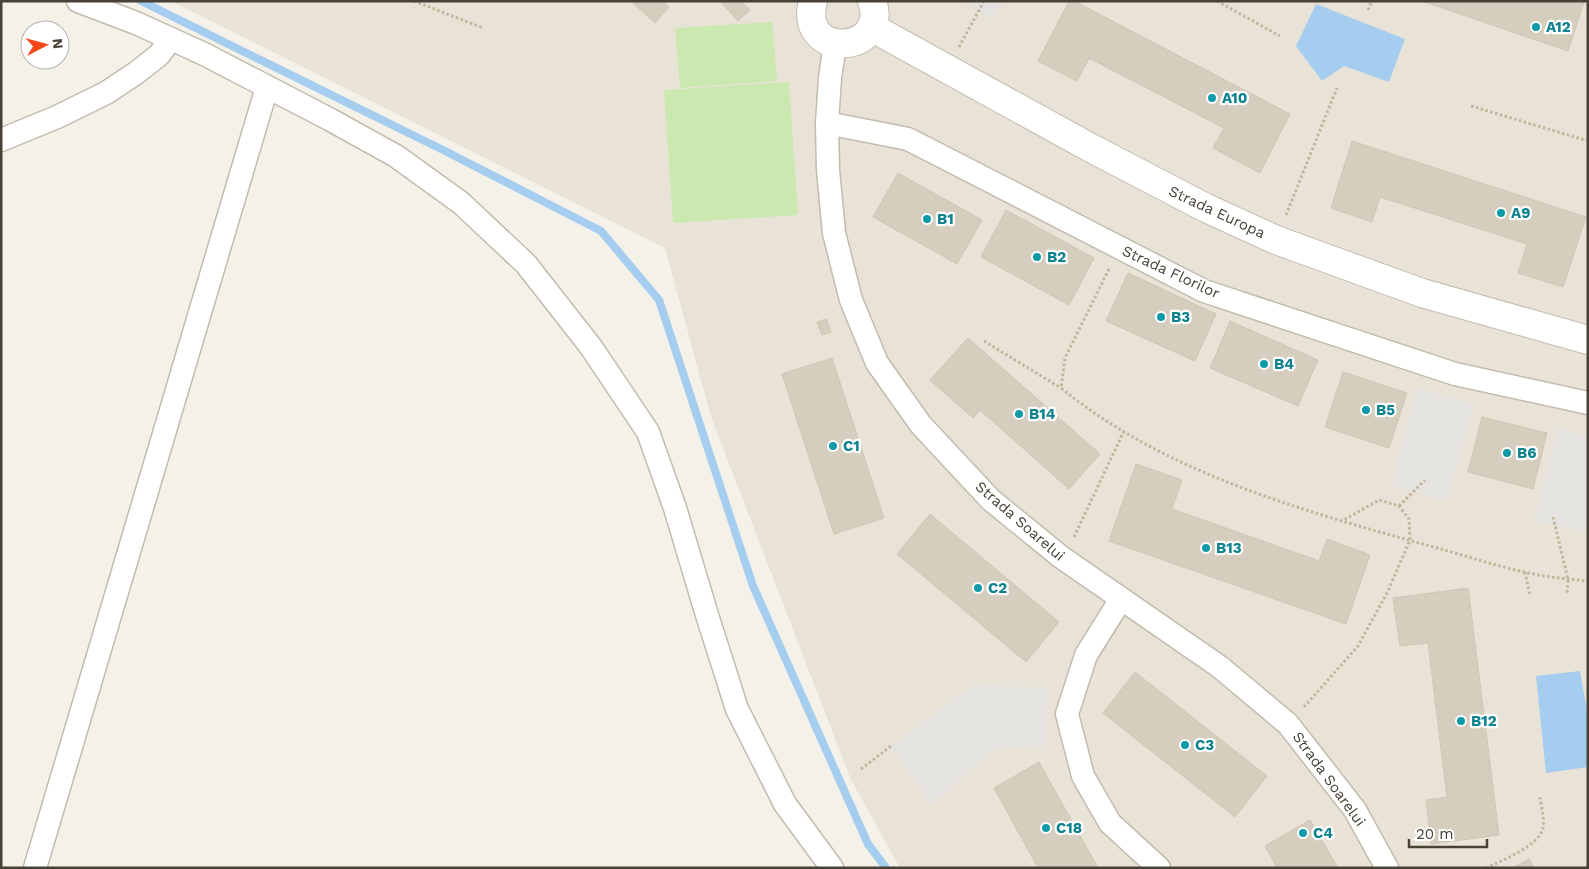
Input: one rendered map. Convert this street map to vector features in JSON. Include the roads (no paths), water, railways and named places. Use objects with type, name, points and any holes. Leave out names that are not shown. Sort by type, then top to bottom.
[{"type":"street","points":[[78,1],[136,23],[171,39],[331,120],[396,156],[461,203],[526,264],[591,347],[648,432],[675,508],[738,709],[785,804],[832,868]]},
{"type":"street","points":[[808,4],[812,22],[817,32],[835,44],[849,44],[862,38],[871,14]]},
{"type":"street","name":"Strada Europa","points":[[871,14],[947,69],[1206,208],[1276,240],[1422,293],[1588,340]]},
{"type":"street","points":[[1,140],[57,117],[106,92],[160,55],[171,39]]},
{"type":"street","name":"Strada Soarelui","points":[[835,44],[830,78],[827,123],[828,170],[834,233],[851,300],[877,363],[921,425],[985,494],[1061,558],[1220,667],[1288,724],[1356,810],[1387,868]]},
{"type":"street","points":[[35,868],[267,87]]},
{"type":"street","name":"Strada Florilor","points":[[827,123],[908,139],[1204,291],[1445,371],[1588,403]]},
{"type":"street","points":[[1121,599],[1086,655],[1066,714],[1083,776],[1110,823],[1159,868]]},
{"type":"water","points":[[1316,4],[1405,39],[1389,82],[1344,66],[1322,81],[1296,46]]},
{"type":"water","points":[[1580,671],[1588,717],[1588,767],[1546,773],[1536,676]]},
{"type":"waterway","points":[[141,1],[443,150],[601,231],[659,300],[753,586],[868,844],[886,868]]},
{"type":"place","name":"A12","points":[[1536,27]]},
{"type":"place","name":"A10","points":[[1212,98]]},
{"type":"place","name":"A9","points":[[1501,213]]},
{"type":"place","name":"B1","points":[[927,219]]},
{"type":"place","name":"B2","points":[[1037,257]]},
{"type":"place","name":"B3","points":[[1161,317]]},
{"type":"place","name":"B4","points":[[1264,364]]},
{"type":"place","name":"B5","points":[[1366,410]]},
{"type":"place","name":"B14","points":[[1019,414]]},
{"type":"place","name":"C1","points":[[833,446]]},
{"type":"place","name":"B6","points":[[1507,453]]},
{"type":"place","name":"B13","points":[[1206,548]]},
{"type":"place","name":"C2","points":[[978,588]]},
{"type":"place","name":"B12","points":[[1461,721]]},
{"type":"place","name":"C3","points":[[1185,745]]},
{"type":"place","name":"C18","points":[[1046,828]]},
{"type":"place","name":"C4","points":[[1303,833]]}]
